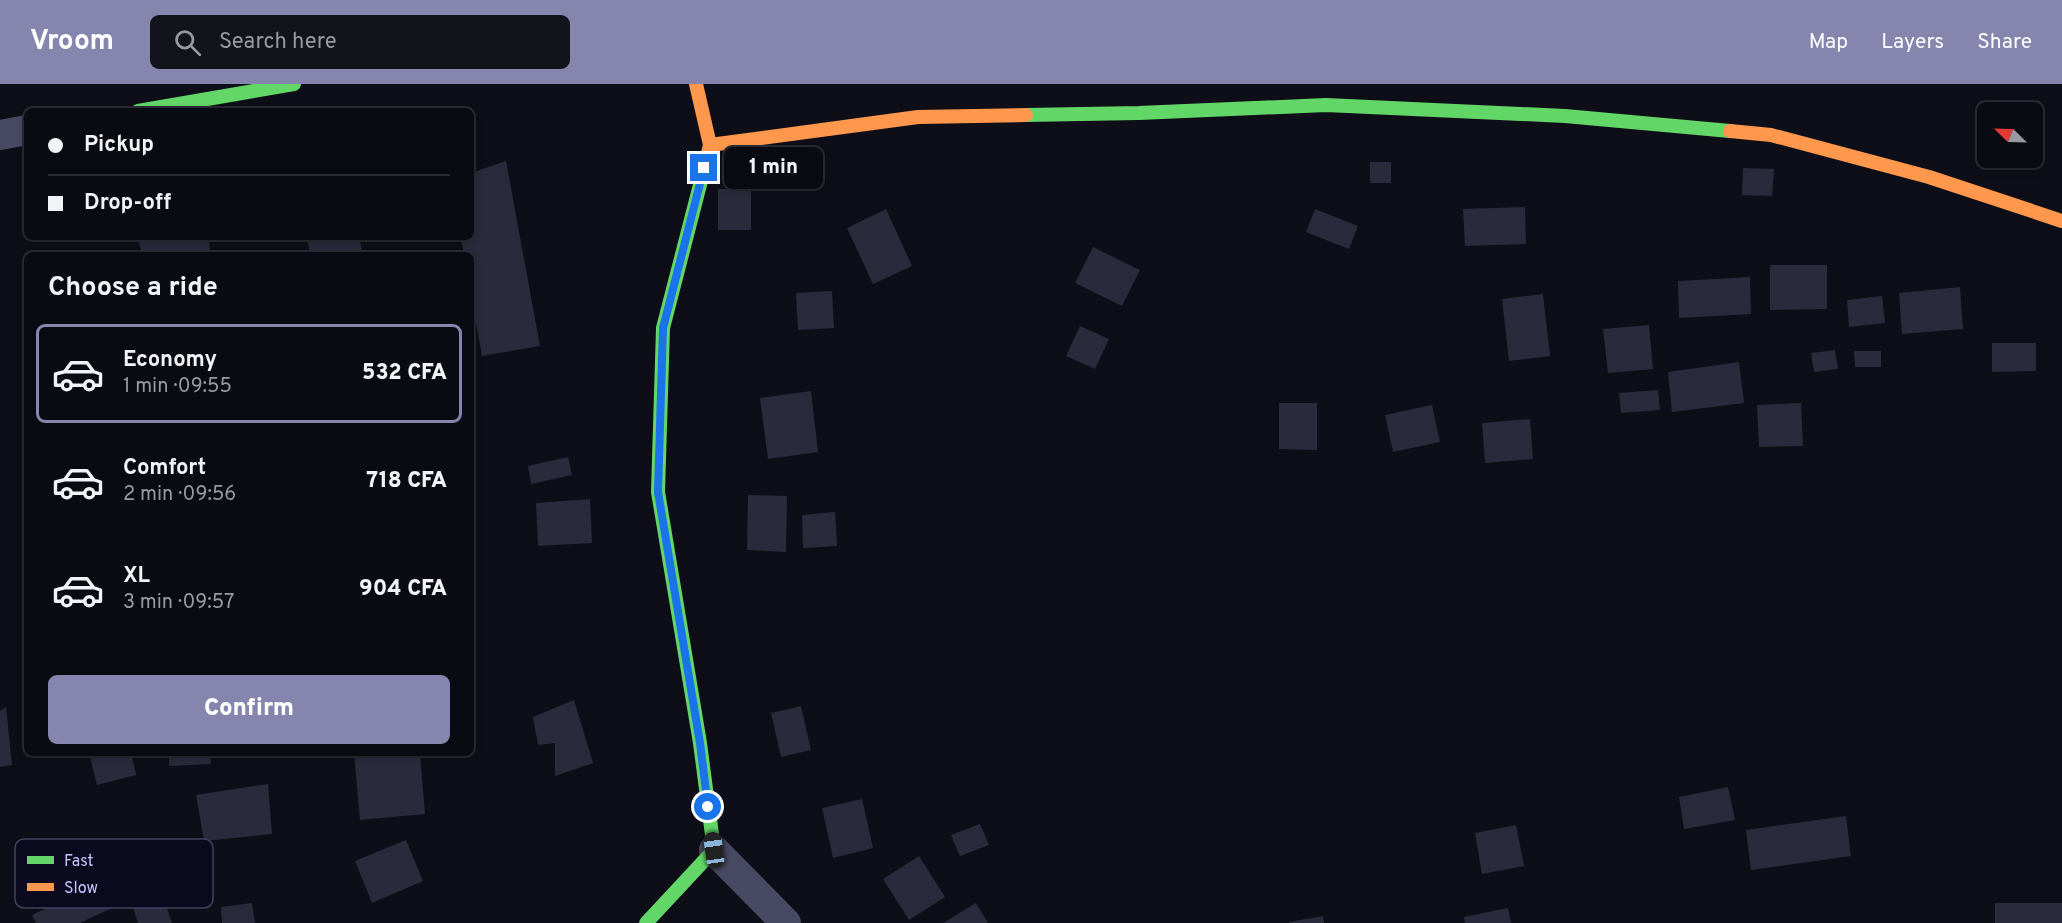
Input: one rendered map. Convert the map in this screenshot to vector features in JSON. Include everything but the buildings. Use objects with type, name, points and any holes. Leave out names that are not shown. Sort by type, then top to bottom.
[{"type":"street","points":[[155,108],[294,84]]},
{"type":"street","points":[[696,84],[710,145],[663,328],[658,492],[700,743],[714,850],[786,923]]},
{"type":"street","points":[[710,145],[918,117],[1139,113],[1326,105],[1565,116],[1772,135],[1929,177],[2062,221]]},
{"type":"street","points":[[0,135],[24,131]]},
{"type":"street","points":[[646,923],[714,850]]},
{"type":"traffic: fast","points":[[155,108],[294,84]]},
{"type":"traffic: fast","points":[[1026,115],[1326,105],[1565,116],[1730,131]]},
{"type":"traffic: fast","points":[[646,923],[714,850],[700,743],[658,492],[663,328],[702,177]]},
{"type":"traffic: slow","points":[[696,84],[710,145],[702,177]]},
{"type":"traffic: slow","points":[[710,145],[918,117],[1026,115]]},
{"type":"traffic: slow","points":[[1730,131],[1771,135],[1929,177],[2062,221]]},
{"type":"route","points":[[704,168],[663,328],[658,492],[700,743],[708,807]]}]
